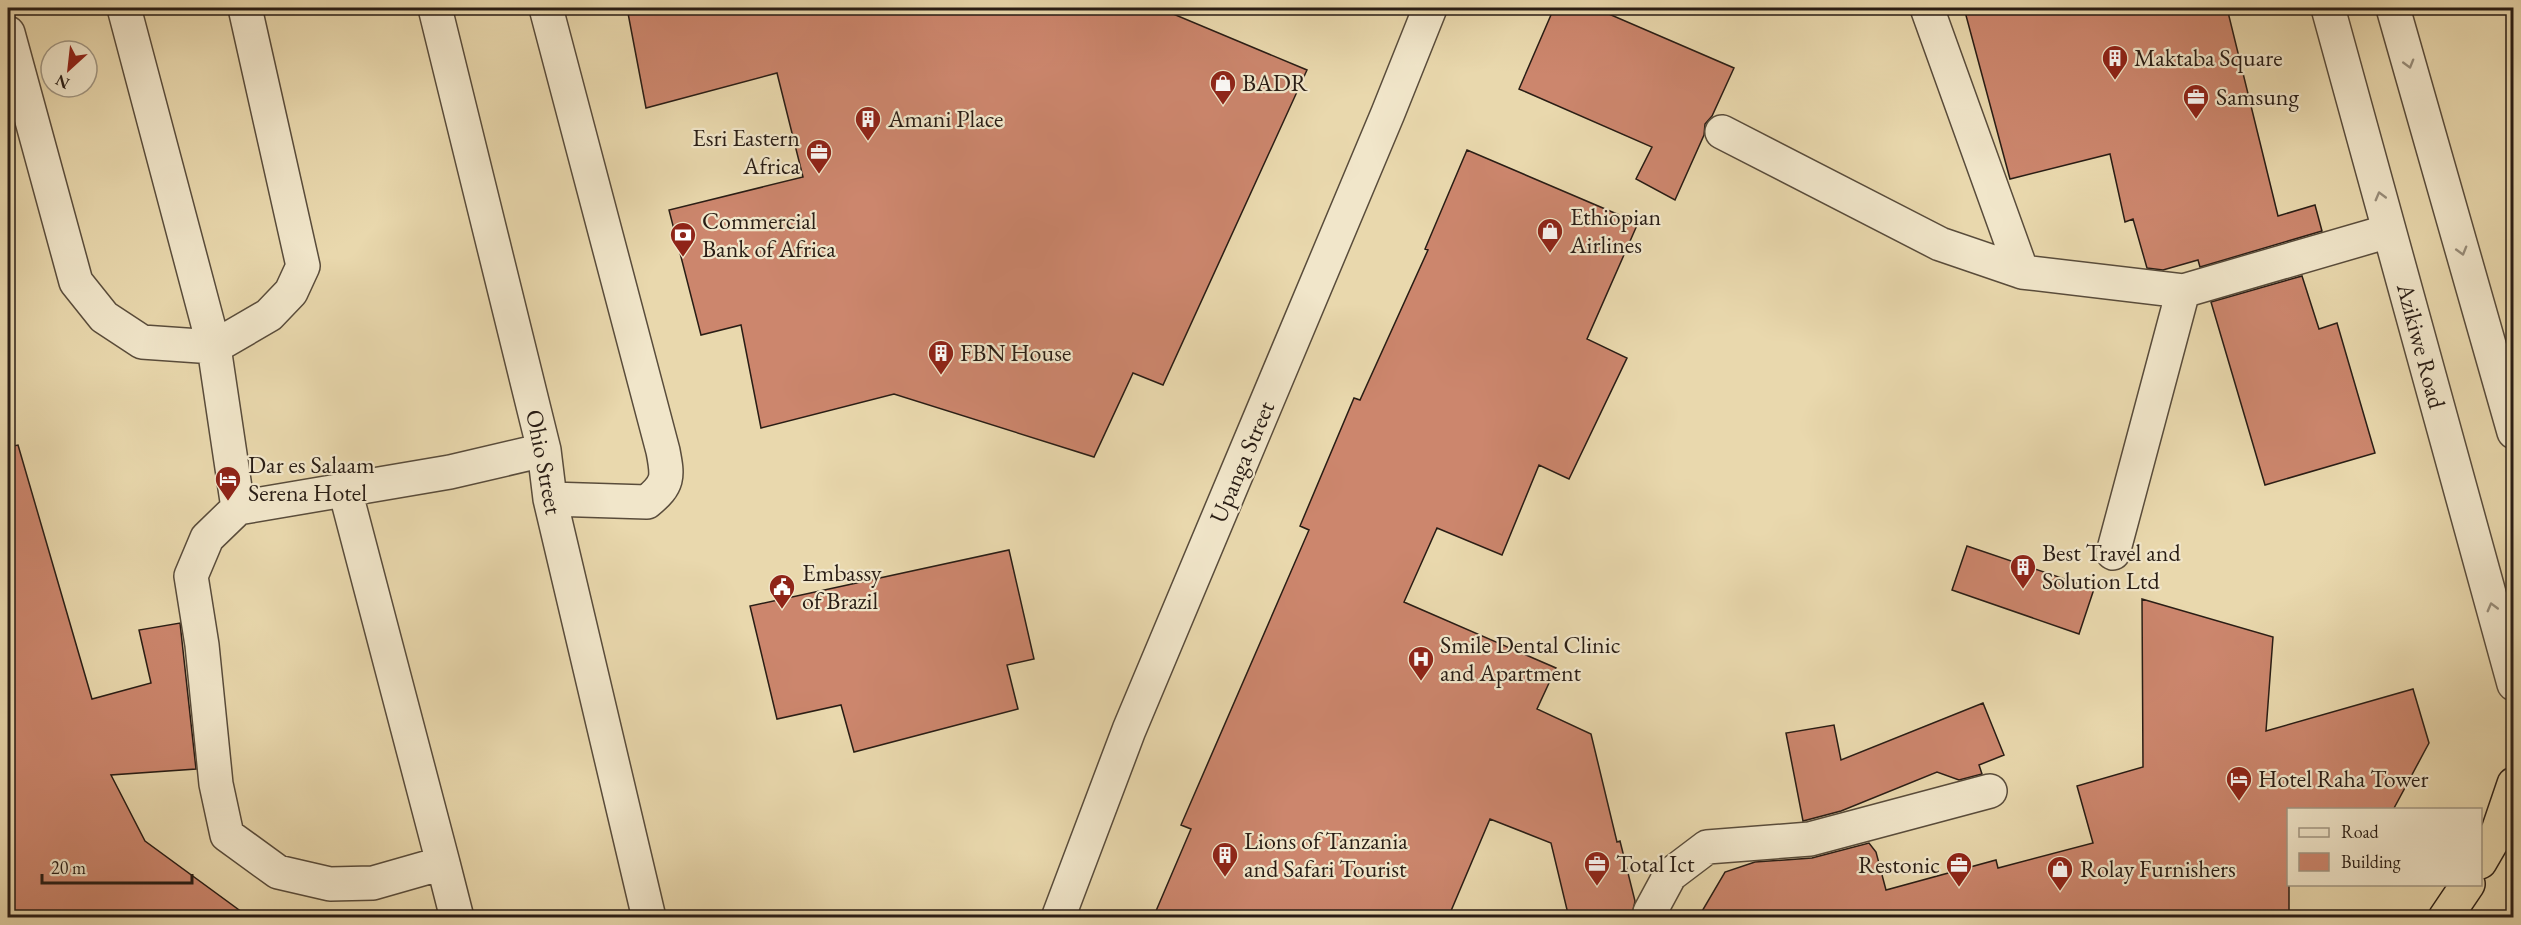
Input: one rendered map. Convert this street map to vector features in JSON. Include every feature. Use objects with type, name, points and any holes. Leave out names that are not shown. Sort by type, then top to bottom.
[{"type":"highway","points":[[2482,860],[2498,831],[2514,784]]},
{"type":"highway","points":[[2445,918],[2467,886]]},
{"type":"street","points":[[124,8],[214,347],[238,508]]},
{"type":"street","points":[[8,33],[76,282],[104,317],[142,342],[214,347],[269,315],[291,292],[303,266],[245,8]]},
{"type":"street","name":"Ohio Street","points":[[435,8],[544,450],[550,499],[650,918]]},
{"type":"street","points":[[546,8],[668,477],[660,491],[647,502],[550,499]]},
{"type":"street","name":"Upanga Street","points":[[1058,918],[1129,730],[1430,8]]},
{"type":"street","points":[[1927,8],[2022,272]]},
{"type":"street","name":"Azikiwe Road","points":[[2328,8],[2514,684]]},
{"type":"street","points":[[2393,8],[2514,432]]},
{"type":"street","points":[[1722,132],[1940,244],[2022,272],[2183,291],[2389,231]]},
{"type":"street","points":[[2113,553],[2183,291]]},
{"type":"street","points":[[443,863],[373,883],[330,884],[278,872],[226,835],[216,784],[202,645],[191,576],[207,538],[238,508],[450,472],[544,450]]},
{"type":"street","points":[[345,490],[457,918]]},
{"type":"street","points":[[1651,918],[1650,912],[1670,875],[1707,847],[1810,839],[1990,790]]},
{"type":"building","points":[[627,8],[1159,8],[1307,70],[1163,385],[1133,373],[1094,457],[894,394],[761,428],[741,325],[701,335],[669,210],[803,177],[777,73],[646,108]]},
{"type":"building","points":[[1554,8],[1595,8],[1734,68],[1712,116],[1705,124],[1704,135],[1675,200],[1636,179],[1652,147],[1519,89]]},
{"type":"building","name":"Maktaba Square","points":[[1964,8],[2227,8],[2278,216],[2315,205],[2322,231],[2200,267],[2198,260],[2163,270],[2147,268],[2133,219],[2125,222],[2110,154],[2010,179]]},
{"type":"building","points":[[1467,150],[1638,223],[1587,339],[1627,358],[1569,479],[1539,465],[1502,555],[1437,528],[1404,602],[1556,668],[1537,709],[1591,734],[1617,842],[1620,841],[1635,901],[1632,918],[1569,918],[1551,843],[1490,819],[1448,918],[1153,918],[1191,829],[1181,825],[1309,530],[1300,526],[1354,398],[1360,400],[1428,250],[1425,249]]},
{"type":"building","points":[[2302,276],[2319,329],[2337,323],[2375,453],[2265,485],[2211,302]]},
{"type":"building","points":[[18,445],[92,699],[151,683],[139,630],[180,623],[196,769],[111,775],[145,841],[250,918],[8,918],[8,447]]},
{"type":"building","name":"Best Travel and Solution Ltd","points":[[1967,546],[2094,589],[2079,634],[1952,590]]},
{"type":"building","points":[[1009,550],[1034,659],[1007,665],[1018,709],[854,752],[841,705],[777,719],[750,606]]},
{"type":"building","points":[[2142,599],[2273,637],[2266,731],[2413,689],[2429,743],[2394,808],[2287,808],[2289,918],[1698,918],[1725,872],[1755,862],[1812,858],[1869,843],[1876,852],[1886,890],[1996,860],[1998,868],[2093,843],[2077,786],[2143,767]]},
{"type":"building","points":[[1983,703],[2004,755],[1979,765],[1982,774],[1959,780],[1937,772],[1841,811],[1803,821],[1786,733],[1834,725],[1841,760]]},
{"type":"place","name":"Maktaba Square","points":[[2115,81]]},
{"type":"place","name":"BADR","points":[[1223,106]]},
{"type":"place","name":"Samsung","points":[[2196,120]]},
{"type":"place","name":"Amani Place","points":[[868,142]]},
{"type":"place","name":"Esri Eastern Africa","points":[[819,175]]},
{"type":"place","name":"Ethiopian Airlines","points":[[1550,254]]},
{"type":"place","name":"Commercial Bank of Africa","points":[[683,258]]},
{"type":"place","name":"FBN House","points":[[941,376]]},
{"type":"place","name":"Dar es Salaam Serena Hotel","points":[[228,502]]},
{"type":"place","name":"Best Travel and Solution Ltd","points":[[2023,590]]},
{"type":"place","name":"Embassy of Brazil","points":[[782,610]]},
{"type":"place","name":"Smile Dental Clinic and Apartment","points":[[1421,682]]},
{"type":"place","name":"Hotel Raha Tower","points":[[2239,802]]},
{"type":"place","name":"Lions of Tanzania and Safari Tourist","points":[[1225,878]]},
{"type":"place","name":"Total Ict","points":[[1597,887]]},
{"type":"place","name":"Restonic","points":[[1959,888]]},
{"type":"place","name":"Rolay Furnishers","points":[[2060,892]]}]
